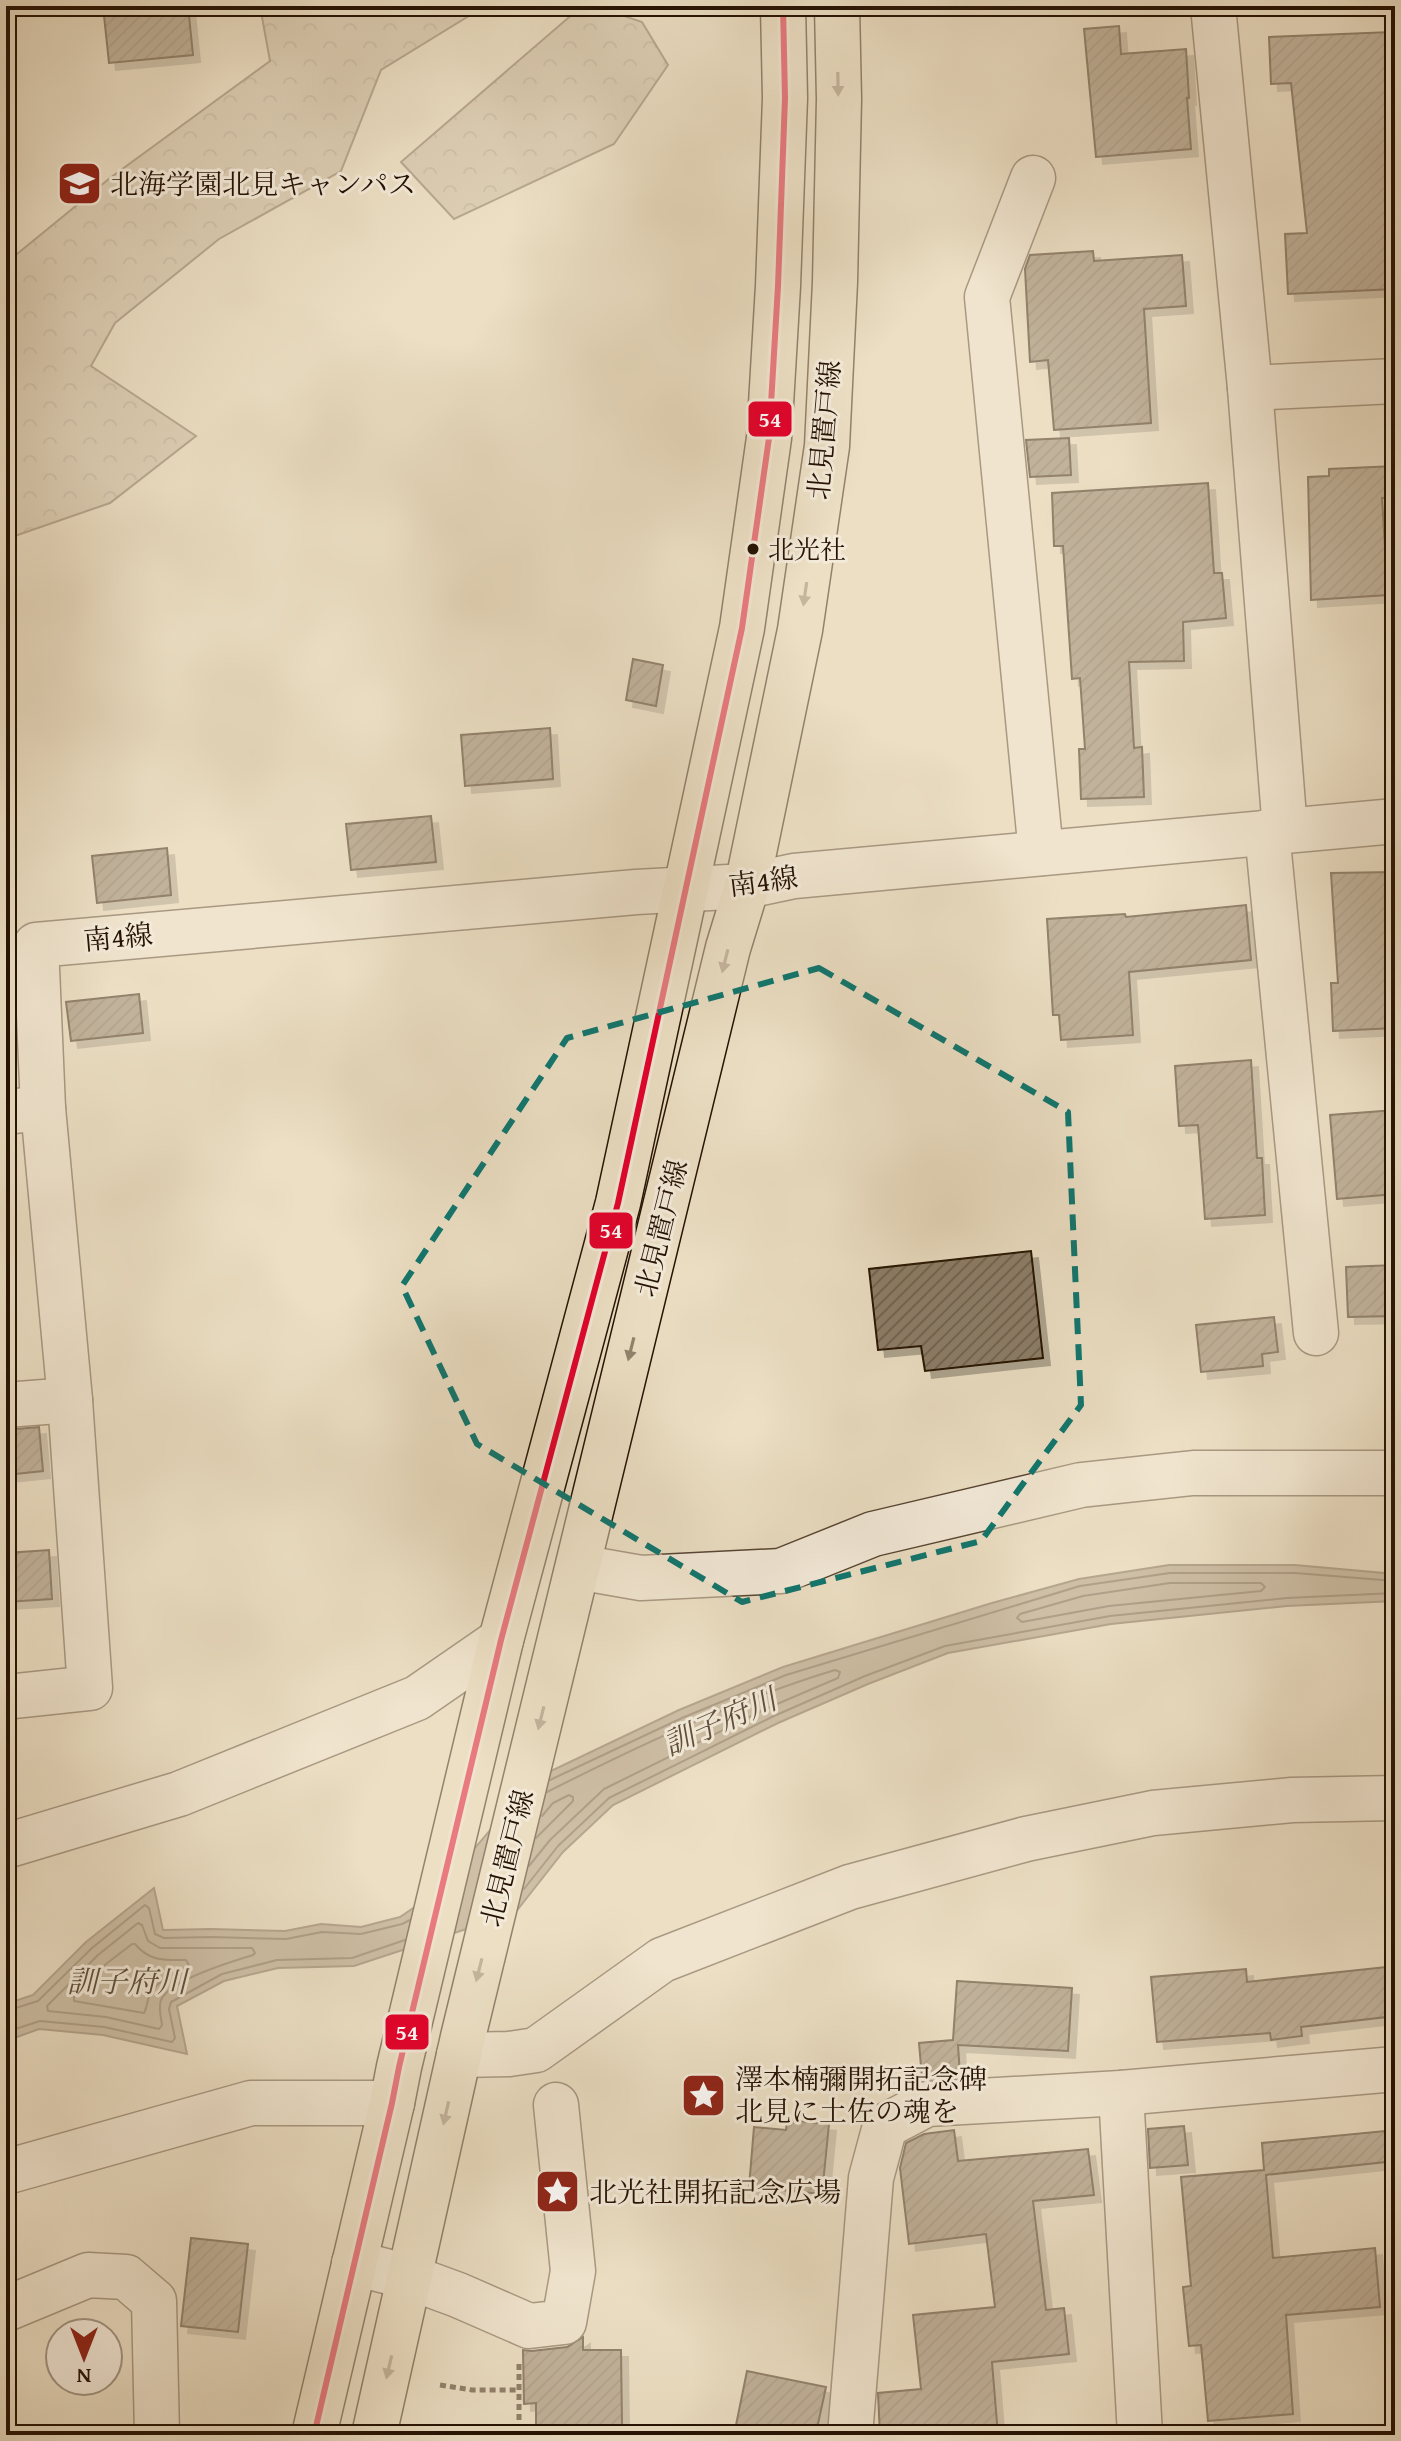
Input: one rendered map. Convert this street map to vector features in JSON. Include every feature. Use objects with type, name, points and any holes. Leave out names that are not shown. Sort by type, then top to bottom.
[{"type":"main road","name":"北見置戸線","points":[[314,2435],[497,1656],[618,1203],[742,628],[769,438],[785,98],[783,6]]},
{"type":"main road","name":"北見置戸線","points":[[374,2435],[461,2046],[728,948],[747,886],[800,630],[827,446],[836,251],[837,6]]},
{"type":"street","points":[[1213,6],[1250,388],[1276,831],[1316,1333]]},
{"type":"street","points":[[1033,178],[987,297],[1041,853]]},
{"type":"street","points":[[1250,388],[1395,381]]},
{"type":"street","name":"南4線","points":[[24,1110],[36,945],[687,888],[747,886],[794,876],[1395,821]]},
{"type":"street","points":[[6,1697],[90,1688],[70,1400],[24,1110]]},
{"type":"street","points":[[6,1405],[70,1400]]},
{"type":"street","points":[[578,1567],[641,1578],[781,1571],[873,1534],[1081,1485],[1193,1473],[1395,1473]]},
{"type":"street","points":[[6,1846],[179,1794],[417,1698],[497,1656]]},
{"type":"street","points":[[461,2046],[509,2054],[536,2050],[662,1960],[850,1887],[1026,1839],[1153,1813],[1292,1800],[1395,1798]]},
{"type":"street","points":[[850,2435],[871,2178],[885,2126],[927,2104],[1121,2093],[1395,2069]]},
{"type":"street","points":[[6,2172],[251,2103],[396,2085]]},
{"type":"street","points":[[1121,2093],[1140,2435]]},
{"type":"street","points":[[354,2263],[409,2277],[529,2326],[564,2322],[573,2271],[556,2105]]},
{"type":"street","points":[[6,2309],[88,2275],[126,2277],[154,2301],[157,2435]]},
{"type":"path","points":[[519,2435],[519,2361],[529,2326]]},
{"type":"path","points":[[440,2385],[472,2390],[518,2390]]},
{"type":"highlighted area","points":[[819,968],[1068,1112],[1081,1405],[981,1541],[742,1602],[477,1444],[402,1286],[567,1038]]},
{"type":"green space","points":[[260,6],[479,6],[472,14],[381,70],[341,171],[219,239],[115,323],[91,366],[196,436],[110,503],[6,539],[6,263],[110,178],[270,61]]},
{"type":"green space","points":[[582,6],[595,6],[642,22],[668,65],[614,144],[454,219],[401,162]]},
{"type":"water","name":"訓子府川","points":[[1169,1565],[1295,1565],[1395,1574],[1395,1601],[1287,1606],[1111,1624],[948,1653],[778,1723],[613,1805],[563,1852],[515,1913],[354,1966],[278,1968],[224,1981],[177,2006],[187,2054],[103,2035],[39,2029],[6,2041],[6,2004],[33,1995],[86,1942],[154,1888],[163,1930],[285,1931],[321,1924],[361,1927],[400,1917],[438,1891],[534,1779],[679,1710],[783,1667],[992,1603],[1079,1579]]},
{"type":"building","points":[[103,6],[188,6],[193,55],[109,63]]},
{"type":"building","points":[[1119,26],[1121,54],[1186,49],[1191,149],[1096,157],[1084,29]]},
{"type":"building","points":[[1391,32],[1391,39],[1395,39],[1395,289],[1288,294],[1285,234],[1307,233],[1291,83],[1271,84],[1269,37]]},
{"type":"building","points":[[1093,251],[1094,261],[1182,255],[1186,306],[1144,309],[1151,423],[1054,430],[1048,360],[1030,362],[1025,269],[1030,255]]},
{"type":"building","points":[[1069,438],[1071,475],[1030,477],[1026,440]]},
{"type":"building","points":[[1395,466],[1395,497],[1382,498],[1388,595],[1311,600],[1308,477],[1329,476],[1329,469]]},
{"type":"building","points":[[1208,483],[1214,573],[1222,573],[1226,618],[1183,622],[1184,661],[1129,662],[1134,748],[1142,747],[1144,797],[1081,799],[1079,749],[1085,749],[1080,678],[1072,679],[1063,546],[1054,546],[1052,493]]},
{"type":"building","points":[[633,659],[663,665],[656,706],[626,700]]},
{"type":"building","points":[[550,728],[553,779],[465,786],[461,735]]},
{"type":"building","points":[[431,816],[436,862],[351,870],[346,824]]},
{"type":"building","points":[[167,848],[171,895],[97,903],[92,856]]},
{"type":"building","points":[[1394,872],[1395,1028],[1333,1031],[1331,983],[1338,983],[1331,873]]},
{"type":"building","points":[[1246,905],[1251,960],[1129,972],[1133,1035],[1061,1040],[1059,1015],[1053,1015],[1047,919],[1125,914],[1126,917]]},
{"type":"building","points":[[139,994],[143,1033],[71,1041],[66,1002]]},
{"type":"building","points":[[1251,1060],[1257,1158],[1262,1158],[1265,1215],[1205,1219],[1198,1125],[1179,1126],[1175,1066]]},
{"type":"building","points":[[1395,1110],[1395,1194],[1337,1199],[1330,1115]]},
{"type":"building","points":[[1031,1251],[1043,1358],[925,1371],[921,1346],[878,1350],[869,1269]]},
{"type":"building","points":[[1395,1265],[1395,1316],[1348,1317],[1346,1267]]},
{"type":"building","points":[[1274,1317],[1278,1352],[1262,1354],[1263,1366],[1201,1372],[1196,1325]]},
{"type":"building","points":[[39,1427],[43,1471],[6,1475],[6,1430]]},
{"type":"building","points":[[49,1550],[52,1599],[6,1602],[6,1553]]},
{"type":"building","points":[[1395,1966],[1395,2016],[1301,2027],[1302,2036],[1271,2040],[1270,2033],[1157,2042],[1151,1977],[1246,1969],[1247,1982]]},
{"type":"building","points":[[957,1981],[1072,1988],[1068,2051],[958,2045],[960,2075],[922,2078],[919,2043],[953,2040]]},
{"type":"building","points":[[787,2120],[829,2124],[822,2194],[749,2187],[754,2127],[786,2130]]},
{"type":"building","points":[[1184,2126],[1188,2165],[1150,2168],[1148,2129]]},
{"type":"building","points":[[954,2130],[958,2161],[1088,2149],[1094,2195],[1033,2201],[1046,2310],[1064,2308],[1069,2354],[992,2362],[998,2435],[880,2435],[878,2393],[921,2389],[913,2315],[995,2307],[986,2234],[909,2244],[900,2168],[906,2143],[924,2134]]},
{"type":"building","points":[[1395,2130],[1395,2161],[1266,2175],[1273,2258],[1375,2248],[1380,2307],[1286,2315],[1293,2414],[1208,2421],[1201,2345],[1189,2346],[1183,2287],[1191,2286],[1181,2177],[1264,2170],[1262,2143]]},
{"type":"building","points":[[191,2238],[248,2244],[238,2332],[181,2326]]},
{"type":"building","points":[[583,2337],[583,2350],[621,2350],[622,2425],[596,2425],[596,2435],[536,2435],[536,2403],[524,2404],[523,2350],[567,2347]]},
{"type":"building","points":[[747,2371],[826,2387],[816,2433],[791,2428],[790,2435],[734,2435]]},
{"type":"transit line","name":"54","points":[[314,2435],[501,1640],[618,1203],[742,628],[769,438],[785,98],[783,6]]},
{"type":"place","name":"北海学園北見キャンパス","points":[[79,184]]},
{"type":"place","name":"北光社","points":[[753,549]]},
{"type":"place","name":"澤本楠彌開拓記念碑 北見に土佐の魂を","points":[[704,2095]]},
{"type":"place","name":"北光社開拓記念広場","points":[[558,2192]]}]
